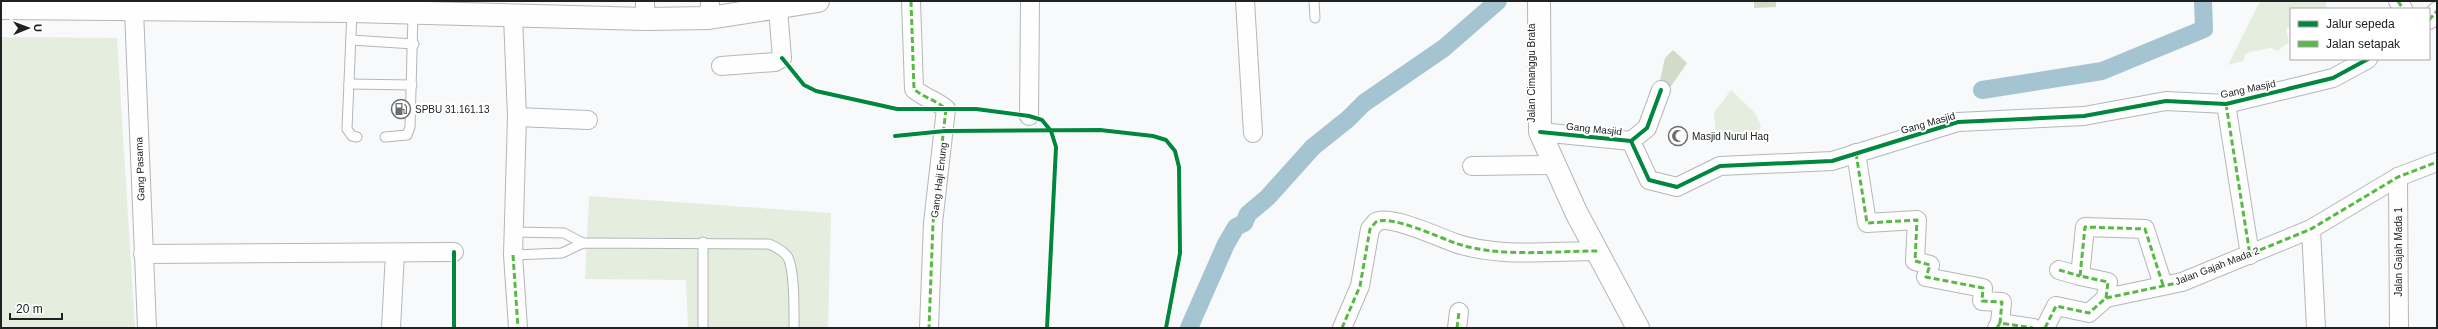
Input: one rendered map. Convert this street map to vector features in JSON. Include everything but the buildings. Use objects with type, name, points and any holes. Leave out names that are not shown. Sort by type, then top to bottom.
[{"type":"main road","points":[[1,8],[352,11],[425,9],[513,16],[645,10],[709,9],[725,14],[778,9],[818,1]]},
{"type":"main road","name":"Jalan Cimanggu Brata","points":[[1539,1],[1540,132],[1576,212],[1638,328]]},
{"type":"street","name":"Gang Haji Enung","points":[[911,1],[914,89],[923,97],[940,104],[946,109],[933,223],[929,328]]},
{"type":"street","points":[[1029,116],[1030,1]]},
{"type":"street","points":[[1245,1],[1253,133]]},
{"type":"street","points":[[721,66],[775,62],[782,58],[778,9]]},
{"type":"street","name":"Gang Pasama","points":[[134,10],[147,328]]},
{"type":"street","points":[[2430,19],[2437,11]]},
{"type":"street","points":[[513,16],[516,117],[513,255],[518,328]]},
{"type":"street","name":"Gang Masjid","points":[[1540,132],[1631,141],[1649,180],[1677,187],[1720,166],[1832,161],[1958,122],[2084,116],[2166,101],[2226,104],[2332,78],[2366,60]]},
{"type":"street","points":[[1631,141],[1647,128],[1662,90]]},
{"type":"street","points":[[2226,104],[2250,255]]},
{"type":"street","points":[[516,117],[588,120]]},
{"type":"street","points":[[1856,153],[1867,223],[1917,220],[1915,261],[1930,265],[1926,277],[1983,288],[1982,301],[2002,302],[1999,326],[2034,328]]},
{"type":"street","name":"Jalan Gajah Mada 2","points":[[2045,328],[2056,306],[2089,313],[2106,298],[2182,282],[2311,229],[2398,177],[2437,162]]},
{"type":"street","points":[[1472,166],[1555,165]]},
{"type":"street","name":"Jalan Gajah Mada 1","points":[[2398,177],[2399,328]]},
{"type":"street","points":[[1342,328],[1360,286],[1370,229],[1376,222],[1383,221],[1421,228],[1454,243],[1477,249],[1515,252],[1598,251]]},
{"type":"street","points":[[2080,276],[2085,227],[2145,229],[2164,285]]},
{"type":"street","points":[[2311,229],[2316,328]]},
{"type":"street","points":[[143,254],[454,252]]},
{"type":"street","points":[[391,328],[395,253]]},
{"type":"street","points":[[2059,270],[2108,282],[2106,298]]},
{"type":"lane","points":[[1314,1],[1316,18]]},
{"type":"lane","points":[[386,137],[407,135],[410,127],[414,44],[425,9]]},
{"type":"lane","points":[[352,11],[347,129],[352,136],[357,137]]},
{"type":"lane","points":[[351,40],[414,44]]},
{"type":"lane","points":[[349,84],[412,85]]},
{"type":"lane","points":[[514,232],[564,233],[583,243]]},
{"type":"lane","points":[[703,242],[703,328]]},
{"type":"lane","points":[[513,255],[562,253],[583,243],[703,242],[769,244],[780,249],[788,258],[795,298],[794,328]]},
{"type":"green space","points":[[1754,1],[1776,1],[1776,7],[1754,8]]},
{"type":"green space","points":[[2260,1],[2326,2],[2327,8],[2290,8],[2290,27],[2286,29],[2289,42],[2278,51],[2270,48],[2246,53],[2243,61],[2228,65]]},
{"type":"green space","points":[[1,37],[117,38],[135,328],[1,328]]},
{"type":"green space","points":[[1673,50],[1687,63],[1669,89],[1660,80],[1665,58]]},
{"type":"green space","points":[[1731,90],[1755,113],[1761,126],[1754,140],[1716,136],[1714,113]]},
{"type":"green space","points":[[589,196],[831,213],[828,328],[688,328],[686,280],[585,279]]},
{"type":"waterway","points":[[1189,328],[1226,244],[1236,227],[1244,223],[1248,214],[1268,197],[1313,147],[1348,119],[1364,103],[1444,48],[1498,1]]},
{"type":"waterway","points":[[1982,90],[2102,71],[2204,29],[2203,1]]},
{"type":"marked path","points":[[911,1],[914,89],[946,109],[933,223],[929,328]]},
{"type":"marked path","points":[[2398,1],[2402,8]]},
{"type":"marked path","points":[[2430,19],[2437,11]]},
{"type":"marked path","points":[[2226,104],[2250,255]]},
{"type":"marked path","points":[[1856,153],[1867,223],[1917,220],[1915,261],[1930,265],[1926,277],[1983,288],[1982,301],[2002,302],[2000,323]]},
{"type":"marked path","points":[[2045,328],[2056,306],[2089,313],[2106,298],[2182,282],[2311,229],[2398,177],[2437,162]]},
{"type":"marked path","points":[[1342,328],[1360,286],[1370,229],[1376,222],[1383,220],[1392,221],[1455,243],[1489,251],[1525,253],[1598,251]]},
{"type":"marked path","points":[[2106,298],[2108,282],[2080,276],[2085,227],[2145,229],[2163,285]]},
{"type":"marked path","points":[[513,255],[518,328]]},
{"type":"marked path","points":[[2059,270],[2080,276]]},
{"type":"marked path","points":[[1457,328],[1459,312]]},
{"type":"marked path","points":[[1997,328],[2000,323],[2033,328]]},
{"type":"cycle path","points":[[782,58],[804,85],[816,91],[897,109],[976,109],[1029,116],[1042,120],[1051,131],[1056,147],[1047,328]]},
{"type":"cycle path","points":[[1631,141],[1649,180],[1677,187],[1720,166],[1832,161],[1958,122],[2084,116],[2166,101],[2226,104],[2333,78],[2366,60]]},
{"type":"cycle path","points":[[1631,141],[1647,128],[1661,90]]},
{"type":"cycle path","points":[[895,136],[945,131],[1100,130],[1153,136],[1166,140],[1175,151],[1179,167],[1180,253],[1166,328]]},
{"type":"cycle path","points":[[1540,132],[1631,141]]},
{"type":"cycle path","points":[[454,252],[454,328]]},
{"type":"place","name":"SPBU 31.161.13","points":[[401,109]]},
{"type":"place","name":"Masjid Nurul Haq","points":[[1678,136]]}]
